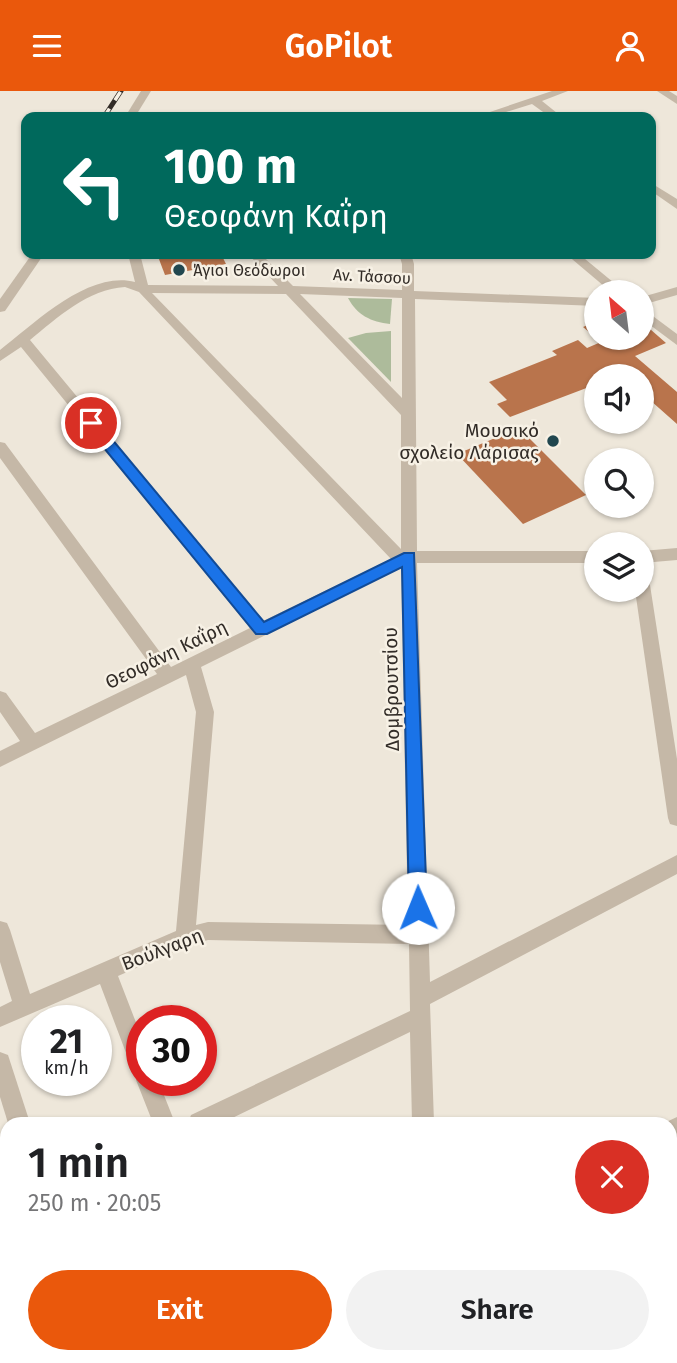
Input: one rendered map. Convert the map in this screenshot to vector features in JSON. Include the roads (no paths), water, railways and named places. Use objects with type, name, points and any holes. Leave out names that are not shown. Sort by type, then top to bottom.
[{"type":"street","points":[[133,112],[146,91]]},
{"type":"street","points":[[496,112],[564,91]]},
{"type":"street","points":[[662,91],[677,101]]},
{"type":"street","points":[[533,100],[550,112]]},
{"type":"street","points":[[656,190],[677,205]]},
{"type":"street","points":[[0,308],[34,259]]},
{"type":"street","points":[[136,259],[143,289],[406,559]]},
{"type":"street","points":[[259,259],[409,414]]},
{"type":"street","name":"Δομβρουτσίου","points":[[405,259],[409,414],[406,559],[422,1006],[423,1117]]},
{"type":"street","points":[[578,259],[604,280]]},
{"type":"street","name":"Αν. Τάσσου","points":[[0,357],[60,311],[97,290],[123,283],[143,289],[288,290],[584,302]]},
{"type":"street","points":[[654,298],[677,291]]},
{"type":"street","points":[[654,322],[677,341]]},
{"type":"street","points":[[23,341],[261,630]]},
{"type":"street","points":[[0,447],[168,676]]},
{"type":"street","points":[[654,556],[677,554]]},
{"type":"street","name":"Θεοφάνη Καΐρη","points":[[0,759],[406,559],[584,557]]},
{"type":"street","points":[[645,602],[677,818]]},
{"type":"street","points":[[185,937],[205,712],[192,664]]},
{"type":"street","points":[[0,698],[32,743]]},
{"type":"street","points":[[210,1117],[422,1006],[677,864]]},
{"type":"street","points":[[0,930],[23,1005]]},
{"type":"street","name":"Βούλγαρη","points":[[29,1005],[185,937],[218,930],[418,935]]},
{"type":"street","points":[[106,972],[126,1024]]},
{"type":"street","name":"Βούλγαρη","points":[[0,1017],[21,1008]]},
{"type":"street","points":[[0,1063],[17,1117]]},
{"type":"street","points":[[153,1096],[162,1117]]},
{"type":"railway","points":[[107,112],[121,91]]},
{"type":"place","name":"Άγιοι Θεόδωροι","points":[[179,270]]},
{"type":"place","name":"Μουσικό σχολείο Λάρισας","points":[[553,441]]}]
